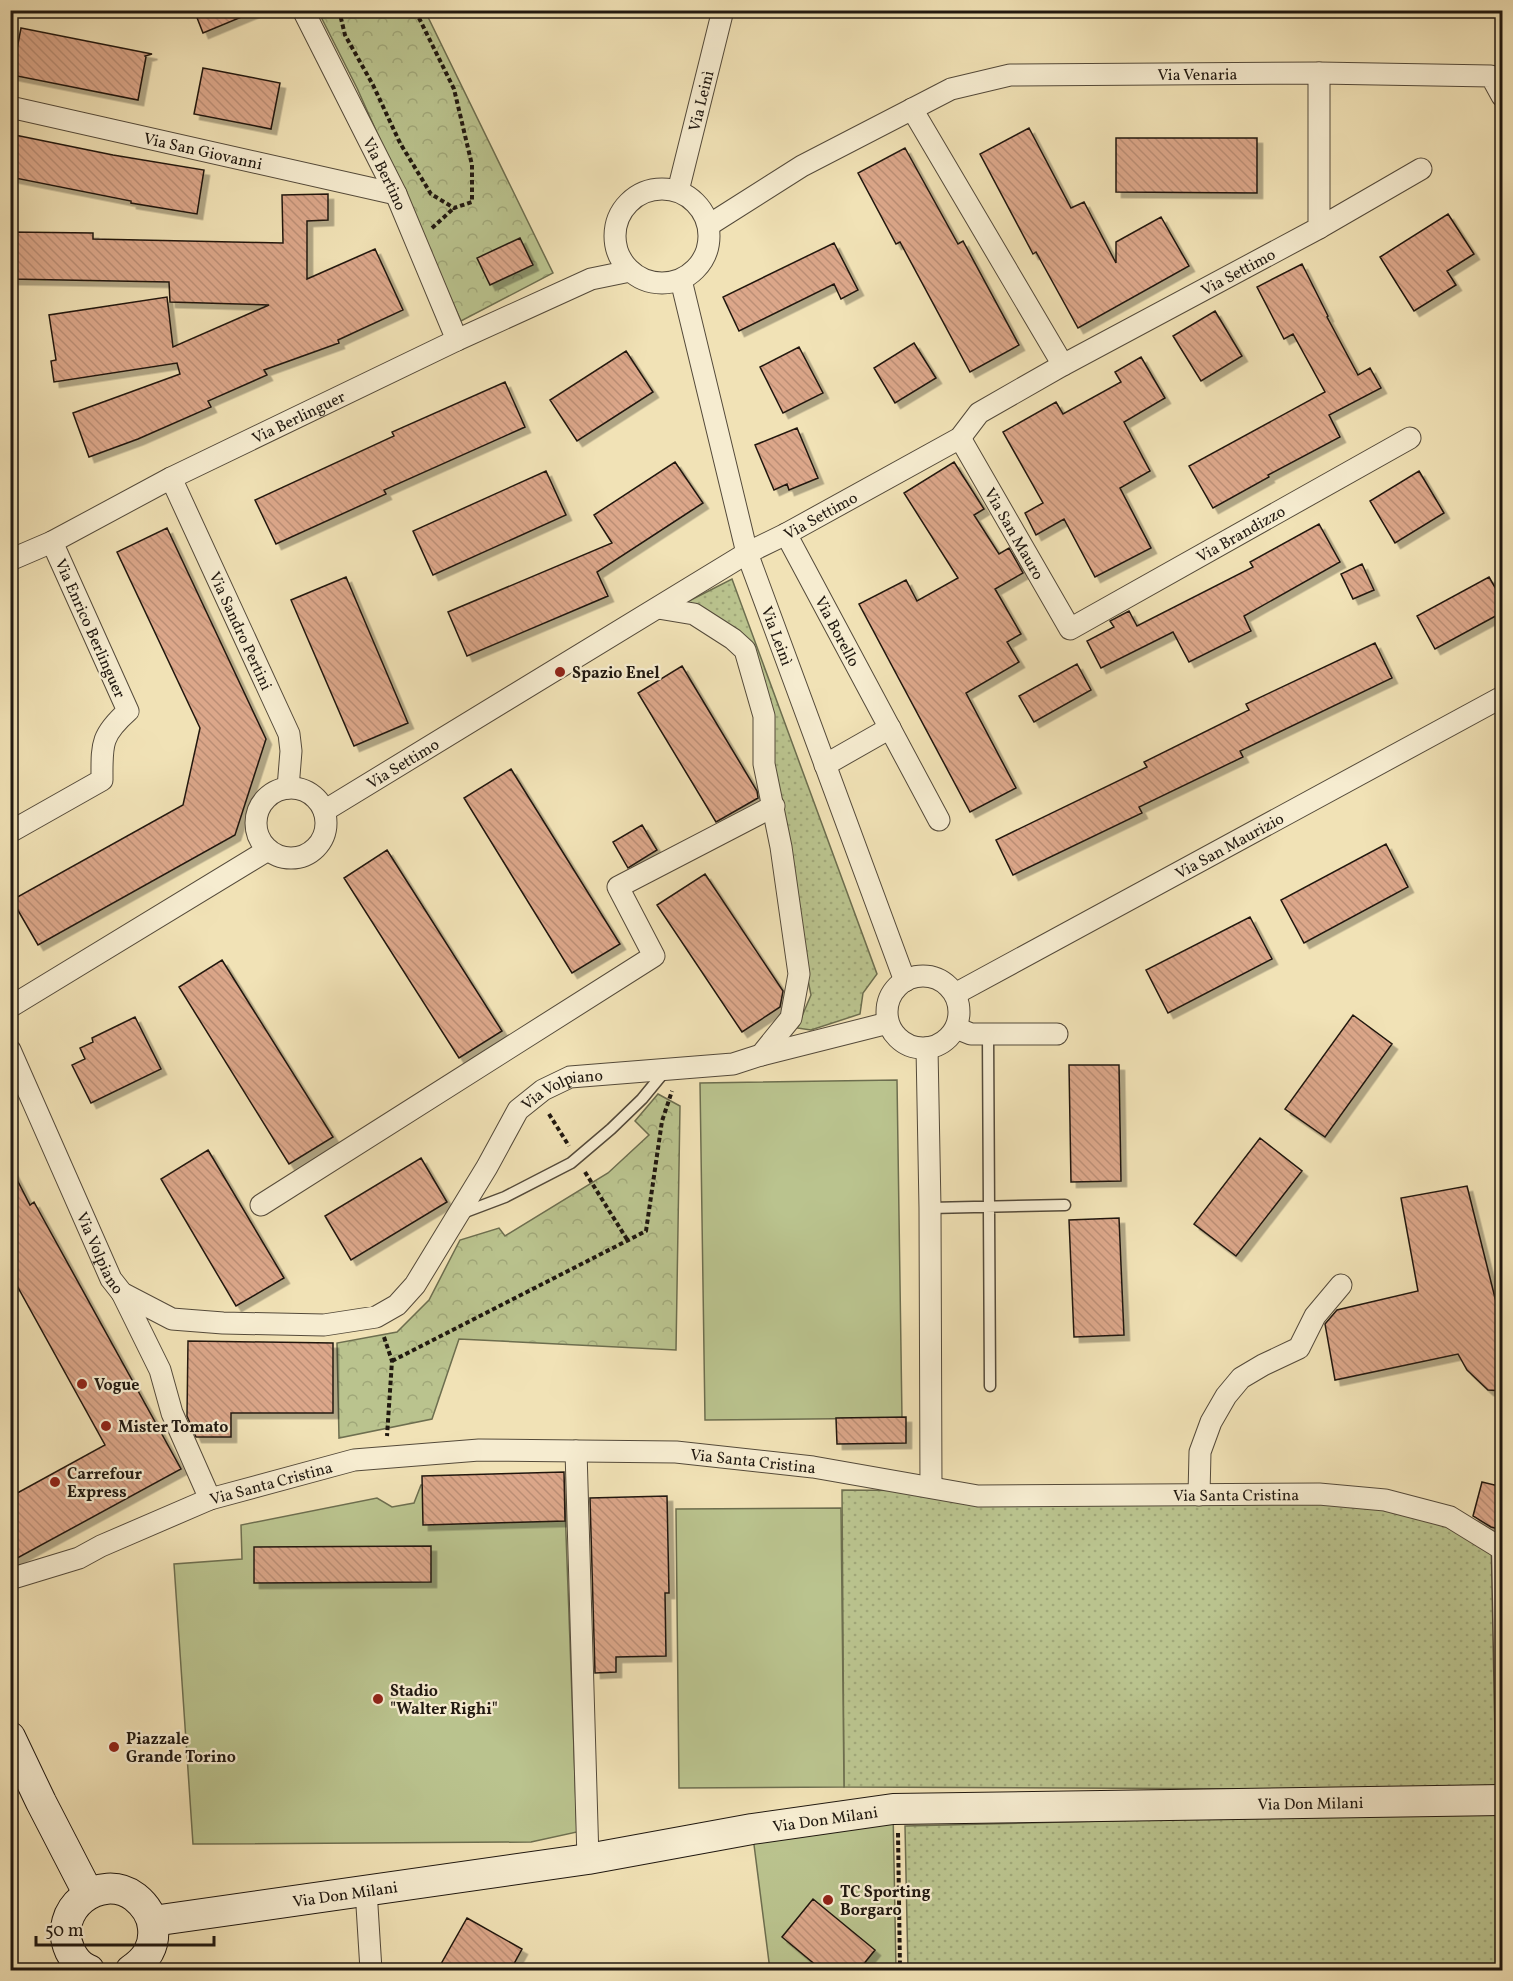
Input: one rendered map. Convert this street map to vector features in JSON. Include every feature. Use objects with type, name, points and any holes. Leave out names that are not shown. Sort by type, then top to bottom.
[{"type":"street","name":"Via Bertino","points":[[303,10],[396,194],[457,340]]},
{"type":"street","name":"Via Leinì","points":[[678,191],[723,10]]},
{"type":"street","points":[[1319,73],[1319,228]]},
{"type":"street","name":"Via Venaria","points":[[708,225],[802,166],[951,89],[1010,75],[1319,73],[1491,76],[1503,96]]},
{"type":"street","name":"Via San Giovanni","points":[[10,107],[396,194]]},
{"type":"street","points":[[912,109],[1063,365]]},
{"type":"street","name":"Via Settimo","points":[[324,812],[747,553],[786,534],[960,438],[979,413],[1421,170]]},
{"type":"street","points":[[663,189],[678,191],[692,199],[702,211],[708,225],[710,238],[702,263],[693,273],[681,280],[654,283],[641,279],[622,262],[617,250],[615,235],[617,221],[624,208],[635,197],[649,191],[663,189]]},
{"type":"street","points":[[591,279],[617,250]]},
{"type":"street","points":[[591,279],[630,271]]},
{"type":"street","name":"Via Berlinguer","points":[[10,560],[52,542],[171,478],[457,340],[591,279]]},
{"type":"street","name":"Via Leinì","points":[[681,280],[747,553],[905,981]]},
{"type":"street","name":"Via San Mauro","points":[[960,438],[1070,629]]},
{"type":"street","name":"Via Brandizzo","points":[[1070,629],[1410,438]]},
{"type":"street","name":"Via Sandro Pertini","points":[[171,478],[288,734],[291,752],[288,788]]},
{"type":"street","name":"Via Borello","points":[[786,534],[939,820]]},
{"type":"street","name":"Via Enrico Berlinguer","points":[[10,832],[102,780],[102,746],[112,725],[128,711],[52,542]]},
{"type":"street","points":[[658,608],[694,614],[733,639],[745,650],[764,716],[764,764],[774,806],[799,974],[791,1018],[761,1055]]},
{"type":"street","name":"Via San Maurizio","points":[[955,994],[1503,697]]},
{"type":"street","points":[[825,765],[890,728]]},
{"type":"street","points":[[288,788],[300,789],[310,794],[319,802],[324,812],[326,823],[319,844],[311,852],[301,857],[278,856],[268,850],[257,830],[256,818],[260,807],[277,791],[288,788]]},
{"type":"street","points":[[261,1205],[654,956],[618,887],[774,806]]},
{"type":"street","points":[[10,1007],[268,850]]},
{"type":"street","points":[[916,976],[938,979],[948,985],[955,994],[960,1016],[949,1038],[939,1045],[927,1048],[915,1047],[903,1042],[894,1034],[888,1023],[889,999],[896,988],[916,976]]},
{"type":"street","name":"Via Volpiano","points":[[10,1050],[111,1279],[122,1293],[172,1319],[223,1323],[324,1325],[376,1317],[397,1305],[415,1285],[487,1167],[518,1110],[543,1090],[570,1077],[733,1064],[888,1023]]},
{"type":"street","points":[[956,1028],[971,1034],[1057,1034]]},
{"type":"street","points":[[927,1048],[931,1487]]},
{"type":"street","points":[[1199,1495],[1200,1452],[1211,1422],[1226,1396],[1241,1378],[1299,1348],[1315,1316],[1341,1285]]},
{"type":"street","points":[[122,1293],[160,1370],[172,1413],[210,1499]]},
{"type":"street","name":"Via Santa Cristina","points":[[10,1579],[79,1558],[101,1546],[210,1499],[354,1460],[478,1450],[676,1452],[813,1467],[978,1496],[1319,1494],[1385,1500],[1450,1517],[1500,1548]]},
{"type":"street","points":[[576,1451],[588,1859]]},
{"type":"street","points":[[10,1737],[88,1893]]},
{"type":"street","name":"Via Don Milani","points":[[153,1921],[588,1859],[752,1828],[862,1812],[898,1809],[1502,1800]]},
{"type":"street","points":[[89,1971],[74,1958],[67,1945],[65,1930],[68,1915],[76,1902],[88,1893],[107,1888],[127,1891],[143,1903],[153,1921],[154,1936],[150,1951],[131,1971]]},
{"type":"street","points":[[366,1890],[371,1971]]},
{"type":"lane","points":[[988,1034],[990,1386]]},
{"type":"lane","points":[[457,1215],[505,1197],[571,1163],[673,1069]]},
{"type":"lane","points":[[930,1208],[1065,1205]]},
{"type":"lane","points":[[1500,1548],[1502,1800]]},
{"type":"path","points":[[339,10],[345,35],[373,85],[400,143],[431,194],[454,208],[472,202],[472,165],[454,89],[413,10]]},
{"type":"path","points":[[392,1360],[646,1231],[662,1121],[673,1069]]},
{"type":"path","points":[[376,1317],[392,1360],[386,1457]]},
{"type":"path","points":[[1502,1800],[1500,1833],[1503,1866]]},
{"type":"path","points":[[898,1809],[900,1971]]},
{"type":"green space","points":[[318,11],[425,11],[553,273],[461,321],[357,88]]},
{"type":"green space","points":[[732,579],[877,974],[863,993],[860,1014],[811,1030],[797,1028],[811,995],[782,854],[745,650],[685,603]]},
{"type":"green space","points":[[897,1080],[902,1418],[705,1420],[700,1083]]},
{"type":"green space","points":[[658,1094],[680,1106],[676,1350],[459,1339],[432,1419],[339,1438],[337,1343],[397,1332],[429,1300],[460,1240],[499,1228],[505,1236],[608,1173],[649,1135],[635,1121]]},
{"type":"green space","name":"Stadio \"Walter Righi\"","points":[[564,1480],[577,1832],[531,1842],[193,1844],[174,1564],[242,1559],[241,1525],[377,1498],[392,1507],[414,1503],[421,1485]]},
{"type":"green space","points":[[842,1490],[1319,1494],[1385,1500],[1497,1546],[1502,1790],[844,1787]]},
{"type":"green space","points":[[841,1508],[844,1787],[679,1788],[676,1509]]},
{"type":"green space","name":"TC Sporting Borgaro","points":[[893,1809],[896,1970],[770,1970],[752,1829]]},
{"type":"green space","points":[[1495,1811],[1502,1914],[1502,1970],[908,1970],[905,1826]]},
{"type":"building","points":[[194,10],[256,10],[256,11],[203,33]]},
{"type":"building","points":[[21,28],[152,54],[145,56],[138,100],[12,75]]},
{"type":"building","points":[[203,68],[280,83],[271,129],[194,114]]},
{"type":"building","points":[[1029,128],[1071,208],[1084,202],[1116,263],[1116,242],[1161,217],[1189,266],[1078,328],[1036,252],[1033,254],[980,154]]},
{"type":"building","points":[[10,134],[113,155],[204,170],[197,214],[131,203],[131,201],[10,177]]},
{"type":"building","points":[[1116,138],[1257,138],[1257,193],[1116,192]]},
{"type":"building","points":[[905,148],[958,244],[963,241],[1019,345],[970,372],[900,242],[896,244],[858,173]]},
{"type":"building","points":[[328,194],[328,220],[307,221],[307,279],[375,249],[403,310],[338,340],[339,343],[264,370],[267,375],[208,401],[211,407],[138,439],[89,457],[73,413],[180,374],[177,363],[54,382],[51,361],[56,360],[49,315],[167,297],[173,347],[269,305],[170,302],[169,282],[10,279],[10,232],[93,233],[93,239],[283,243],[282,195]]},
{"type":"building","points":[[1448,214],[1474,254],[1447,271],[1456,285],[1414,311],[1380,257]]},
{"type":"building","points":[[520,238],[533,265],[490,285],[477,258]]},
{"type":"building","points":[[834,243],[858,290],[841,299],[834,284],[739,331],[723,297]]},
{"type":"building","points":[[1302,264],[1358,375],[1370,368],[1381,388],[1329,415],[1340,437],[1268,475],[1269,477],[1213,508],[1189,466],[1325,392],[1293,334],[1284,339],[1257,287]]},
{"type":"building","points":[[1215,311],[1242,356],[1201,381],[1173,336]]},
{"type":"building","points":[[914,343],[936,378],[895,403],[874,368]]},
{"type":"building","points":[[799,347],[823,393],[783,413],[760,367]]},
{"type":"building","points":[[626,351],[653,392],[577,441],[550,400]]},
{"type":"building","points":[[1141,357],[1165,398],[1124,422],[1150,471],[1120,488],[1151,548],[1095,577],[1064,519],[1036,535],[1025,513],[1043,503],[1003,432],[1056,402],[1063,414],[1121,382],[1115,372]]},
{"type":"building","points":[[505,382],[525,427],[384,490],[386,494],[276,544],[255,500],[394,436],[392,432]]},
{"type":"building","points":[[797,428],[818,478],[789,490],[787,484],[774,490],[755,445]]},
{"type":"building","points":[[675,462],[703,503],[597,572],[608,596],[467,656],[448,612],[612,543],[594,515]]},
{"type":"building","points":[[954,462],[984,509],[974,515],[999,554],[1009,548],[1023,573],[995,589],[1021,634],[1007,642],[1019,662],[966,693],[1016,788],[970,812],[859,604],[906,580],[917,601],[958,578],[904,493]]},
{"type":"building","points":[[546,471],[566,515],[433,575],[413,531]]},
{"type":"building","points":[[1419,471],[1444,513],[1395,543],[1370,501]]},
{"type":"building","points":[[1319,524],[1340,562],[1244,616],[1251,631],[1189,662],[1173,632],[1101,668],[1087,641],[1114,627],[1110,621],[1129,611],[1137,626],[1253,567],[1250,562]]},
{"type":"building","points":[[167,528],[266,739],[235,835],[38,945],[12,900],[183,805],[200,728],[117,552]]},
{"type":"building","points":[[1362,564],[1374,590],[1353,599],[1341,574]]},
{"type":"building","points":[[346,577],[408,723],[354,746],[291,600]]},
{"type":"building","points":[[1489,577],[1503,601],[1503,612],[1435,649],[1417,616]]},
{"type":"building","points":[[1375,643],[1392,678],[1240,751],[1243,757],[1139,807],[1142,813],[1013,875],[996,840],[1147,767],[1144,762],[1249,710],[1246,704]]},
{"type":"building","points":[[1077,664],[1091,690],[1034,722],[1019,696]]},
{"type":"building","points":[[682,666],[757,791],[758,798],[716,822],[638,693]]},
{"type":"building","points":[[511,769],[620,944],[572,973],[464,798]]},
{"type":"building","points":[[642,825],[657,850],[628,868],[613,842]]},
{"type":"building","points":[[1386,844],[1408,887],[1304,943],[1281,900]]},
{"type":"building","points":[[387,850],[502,1031],[459,1058],[344,878]]},
{"type":"building","points":[[705,874],[783,991],[780,1007],[742,1032],[657,905]]},
{"type":"building","points":[[1250,917],[1272,959],[1168,1013],[1146,970]]},
{"type":"building","points":[[222,960],[333,1137],[289,1164],[179,987]]},
{"type":"building","points":[[1353,1015],[1392,1044],[1325,1137],[1285,1109]]},
{"type":"building","points":[[135,1017],[161,1069],[91,1103],[72,1065],[85,1059],[80,1048],[93,1042],[92,1038]]},
{"type":"building","points":[[1069,1065],[1119,1065],[1121,1181],[1071,1182]]},
{"type":"building","points":[[1260,1138],[1302,1171],[1236,1256],[1194,1224]]},
{"type":"building","points":[[208,1150],[284,1278],[236,1306],[161,1179]]},
{"type":"building","points":[[421,1158],[447,1202],[351,1260],[325,1216]]},
{"type":"building","points":[[10,1166],[30,1205],[34,1202],[181,1469],[10,1562],[10,1497],[105,1445],[16,1284],[10,1287]]},
{"type":"building","points":[[1467,1186],[1496,1302],[1503,1305],[1503,1391],[1488,1390],[1467,1370],[1458,1354],[1335,1380],[1325,1324],[1337,1310],[1418,1291],[1401,1198]]},
{"type":"building","points":[[1119,1218],[1124,1335],[1074,1337],[1069,1220]]},
{"type":"building","points":[[188,1341],[333,1343],[333,1413],[231,1413],[231,1437],[196,1437],[187,1416]]},
{"type":"building","points":[[906,1417],[906,1443],[837,1444],[836,1418]]},
{"type":"building","points":[[564,1472],[565,1521],[423,1525],[422,1476]]},
{"type":"building","points":[[1482,1482],[1503,1487],[1503,1530],[1491,1527],[1473,1516]]},
{"type":"building","points":[[667,1496],[669,1593],[665,1593],[666,1656],[616,1657],[616,1672],[595,1673],[590,1498]]},
{"type":"building","points":[[431,1546],[431,1582],[254,1583],[254,1547]]},
{"type":"building","points":[[813,1899],[875,1950],[858,1971],[823,1971],[782,1937]]},
{"type":"building","points":[[467,1918],[522,1949],[510,1971],[437,1971]]},
{"type":"place","name":"Spazio Enel","points":[[560,672]]},
{"type":"place","name":"Vogue","points":[[82,1384]]},
{"type":"place","name":"Mister Tomato","points":[[106,1426]]},
{"type":"place","name":"Carrefour Express","points":[[55,1482]]},
{"type":"place","name":"Stadio \"Walter Righi\"","points":[[378,1699]]},
{"type":"place","name":"Piazzale Grande Torino","points":[[114,1747]]},
{"type":"place","name":"TC Sporting Borgaro","points":[[828,1900]]}]
